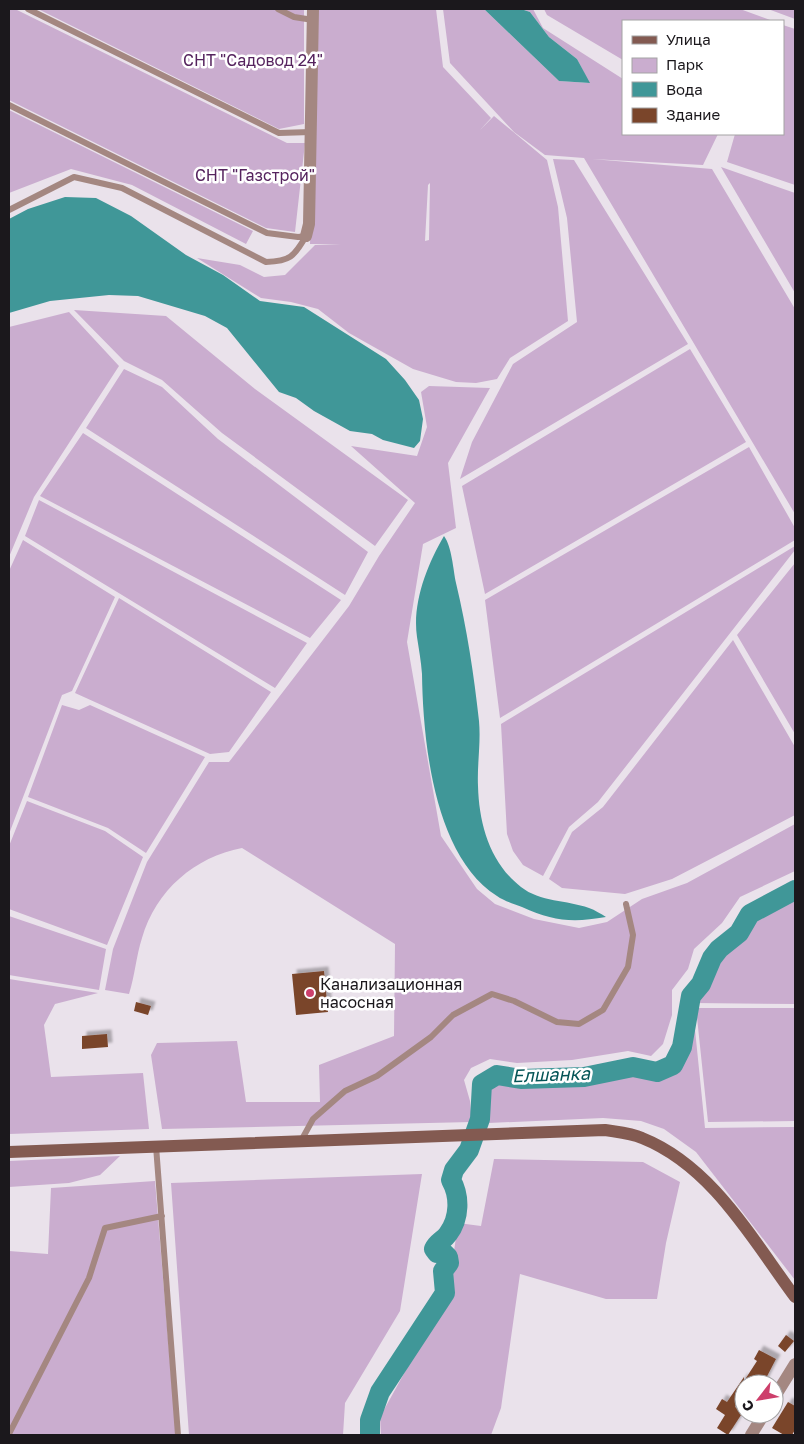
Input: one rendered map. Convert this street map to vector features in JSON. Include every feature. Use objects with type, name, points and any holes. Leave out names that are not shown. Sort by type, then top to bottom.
[{"type":"main road","points":[[9,1152],[605,1130],[642,1137],[674,1154],[713,1186],[795,1296]]},
{"type":"street","points":[[306,236],[309,224],[308,174],[311,132],[313,14]]},
{"type":"street","points":[[784,1382],[795,1364]]},
{"type":"street","points":[[751,1435],[758,1424]]},
{"type":"lane","points":[[28,9],[279,133],[311,132]]},
{"type":"lane","points":[[278,9],[294,17],[313,14]]},
{"type":"lane","points":[[9,105],[266,233],[298,237],[306,236]]},
{"type":"lane","points":[[9,210],[74,177],[122,188],[266,262],[285,261],[297,252],[306,236]]},
{"type":"lane","points":[[301,1141],[313,1119],[345,1091],[377,1076],[431,1038],[453,1015],[492,994],[514,1001],[556,1022],[579,1024],[603,1010],[628,967],[633,935],[626,904]]},
{"type":"lane","points":[[156,1146],[178,1435]]},
{"type":"lane","points":[[9,1434],[89,1278],[106,1228],[162,1216]]},
{"type":"green space","name":"СНТ \"Газстрой\"","points":[[9,9],[15,9],[287,143],[305,143],[295,232],[266,228],[9,100]]},
{"type":"green space","name":"СНТ \"Садовод 24\"","points":[[38,9],[304,9],[304,124],[279,129]]},
{"type":"green space","points":[[317,9],[436,9],[443,67],[491,118],[480,130],[494,116],[547,160],[558,207],[568,321],[510,358],[497,379],[476,383],[456,382],[413,369],[349,333],[318,309],[291,302],[261,298],[197,258],[240,265],[264,277],[285,275],[315,245],[341,244],[310,244]],"holes":[[[430,183],[429,240],[425,241],[428,185]]]},
{"type":"green space","points":[[443,9],[484,9],[559,81],[589,83],[577,59],[549,37],[530,12],[521,9],[533,9],[543,28],[622,78],[622,135],[718,135],[703,165],[592,159],[712,169],[795,309],[795,514],[584,158],[545,155],[514,132],[450,63]]},
{"type":"green space","points":[[544,9],[740,9],[770,20],[622,20],[622,59],[547,15]]},
{"type":"green space","points":[[768,9],[795,9],[795,19]]},
{"type":"green space","points":[[784,25],[795,29],[795,185],[727,162],[735,135],[784,135]]},
{"type":"green space","points":[[9,110],[253,231],[246,244],[132,185],[71,169],[9,193]]},
{"type":"green space","points":[[553,159],[574,160],[688,344],[460,479],[472,442],[513,364],[577,322],[567,218]]},
{"type":"green space","points":[[721,167],[795,193],[795,293]]},
{"type":"green space","points":[[74,310],[166,316],[255,389],[408,500],[375,546],[222,433],[162,380],[124,361]]},
{"type":"green space","points":[[69,312],[119,366],[34,497],[9,557],[9,327]]},
{"type":"green space","points":[[690,349],[746,442],[485,594],[462,486]]},
{"type":"green space","points":[[124,369],[162,387],[218,439],[368,552],[345,595],[86,428]]},
{"type":"green space","points":[[429,386],[490,388],[448,463],[456,528],[423,544],[407,642],[441,836],[477,889],[495,904],[534,919],[579,928],[607,922],[642,899],[687,883],[795,824],[795,871],[740,897],[722,923],[694,949],[688,969],[672,990],[672,1015],[663,1044],[651,1056],[628,1051],[572,1060],[517,1063],[490,1059],[471,1068],[464,1080],[470,1101],[472,1122],[162,1129],[151,1055],[157,1043],[237,1041],[246,1102],[320,1102],[319,1065],[394,1036],[395,944],[242,848],[225,852],[193,868],[167,891],[148,921],[140,945],[129,994],[105,990],[113,949],[147,862],[209,762],[229,762],[349,606],[379,556],[415,503],[351,446],[417,456],[427,427],[421,392]]},
{"type":"green space","points":[[83,433],[341,600],[310,638],[40,496]]},
{"type":"green space","points":[[749,447],[795,528],[795,540],[500,718],[485,600]]},
{"type":"green space","points":[[39,500],[307,643],[275,688],[25,536]]},
{"type":"green space","points":[[23,540],[115,597],[72,691],[62,695],[9,834],[9,571]]},
{"type":"green space","points":[[795,546],[795,550],[598,802],[569,827],[543,876],[523,865],[513,851],[507,834],[501,724]]},
{"type":"green space","points":[[795,563],[795,734],[737,635]]},
{"type":"green space","points":[[119,598],[271,692],[229,752],[210,754],[75,693]]},
{"type":"green space","points":[[733,640],[795,747],[795,815],[672,879],[625,894],[562,888],[549,879],[572,832],[603,807]]},
{"type":"green space","points":[[62,705],[79,710],[90,705],[205,757],[146,853],[108,828],[28,797]]},
{"type":"green space","points":[[27,801],[105,831],[143,857],[107,945],[9,909],[9,846]]},
{"type":"green space","points":[[795,884],[795,1004],[694,1003],[684,999],[706,962],[749,908]]},
{"type":"green space","points":[[9,916],[106,949],[99,990],[9,975]]},
{"type":"green space","points":[[9,979],[98,993],[55,1004],[44,1025],[51,1077],[143,1073],[149,1129],[9,1134]]},
{"type":"green space","points":[[686,1005],[693,1010],[705,1128],[795,1127],[795,1280],[696,1152],[664,1129],[641,1121],[603,1118],[488,1123],[484,1099],[477,1079],[485,1071],[518,1074],[570,1073],[627,1063],[646,1068],[664,1064],[678,1039]]},
{"type":"green space","points":[[696,1008],[795,1008],[795,1121],[708,1122]]},
{"type":"green space","points":[[120,1156],[100,1175],[69,1183],[9,1187],[9,1161]]},
{"type":"green space","points":[[494,1159],[643,1162],[680,1182],[666,1243],[657,1299],[606,1299],[520,1274],[501,1408],[491,1435],[381,1435],[380,1417],[448,1294],[458,1223],[481,1226]]},
{"type":"green space","points":[[422,1174],[400,1311],[345,1403],[343,1435],[189,1435],[171,1183]]},
{"type":"green space","points":[[155,1181],[176,1435],[9,1435],[9,1251],[48,1254],[51,1188]]},
{"type":"water","points":[[484,9],[521,9],[530,12],[549,37],[577,59],[590,83],[559,81]]},
{"type":"water","points":[[65,197],[96,198],[131,216],[186,255],[223,275],[260,301],[304,307],[386,359],[405,380],[419,400],[423,419],[420,441],[414,448],[383,440],[372,434],[350,431],[314,411],[296,398],[279,392],[227,328],[205,316],[138,296],[109,295],[50,301],[9,313],[9,219],[28,209]]},
{"type":"water","points":[[444,536],[451,552],[472,669],[479,729],[479,800],[488,842],[501,866],[510,877],[528,892],[545,898],[581,905],[606,917],[583,920],[553,918],[500,898],[476,878],[459,854],[446,826],[436,796],[425,732],[421,660],[416,624],[422,585],[432,559]]},
{"type":"building","name":"Канализационная насосная","points":[[324,971],[328,1012],[296,1015],[292,974]]},
{"type":"building","points":[[136,1002],[151,1006],[148,1015],[134,1011]]},
{"type":"building","points":[[107,1034],[108,1047],[82,1049],[82,1036]]},
{"type":"building","points":[[786,1335],[794,1341],[785,1352],[778,1346]]},
{"type":"building","points":[[759,1350],[776,1359],[768,1374],[749,1374],[757,1361],[754,1359]]},
{"type":"building","points":[[734,1392],[735,1424],[728,1435],[717,1428],[725,1415],[716,1409],[722,1399],[727,1402]]},
{"type":"building","points":[[788,1402],[795,1406],[795,1430],[792,1435],[784,1435],[772,1428],[774,1424],[784,1424],[784,1408]]},
{"type":"waterway","name":"Елшанка","points":[[370,1435],[370,1420],[380,1392],[445,1293],[443,1271],[449,1263],[448,1257],[444,1253],[437,1253],[434,1249],[445,1238],[455,1221],[457,1200],[451,1180],[454,1170],[469,1150],[480,1119],[482,1084],[497,1075],[521,1079],[584,1077],[633,1067],[657,1072],[673,1065],[682,1047],[691,996],[701,984],[712,958],[719,949],[739,933],[750,914],[795,890]]},
{"type":"place","name":"Канализационная насосная","points":[[310,993]]}]
